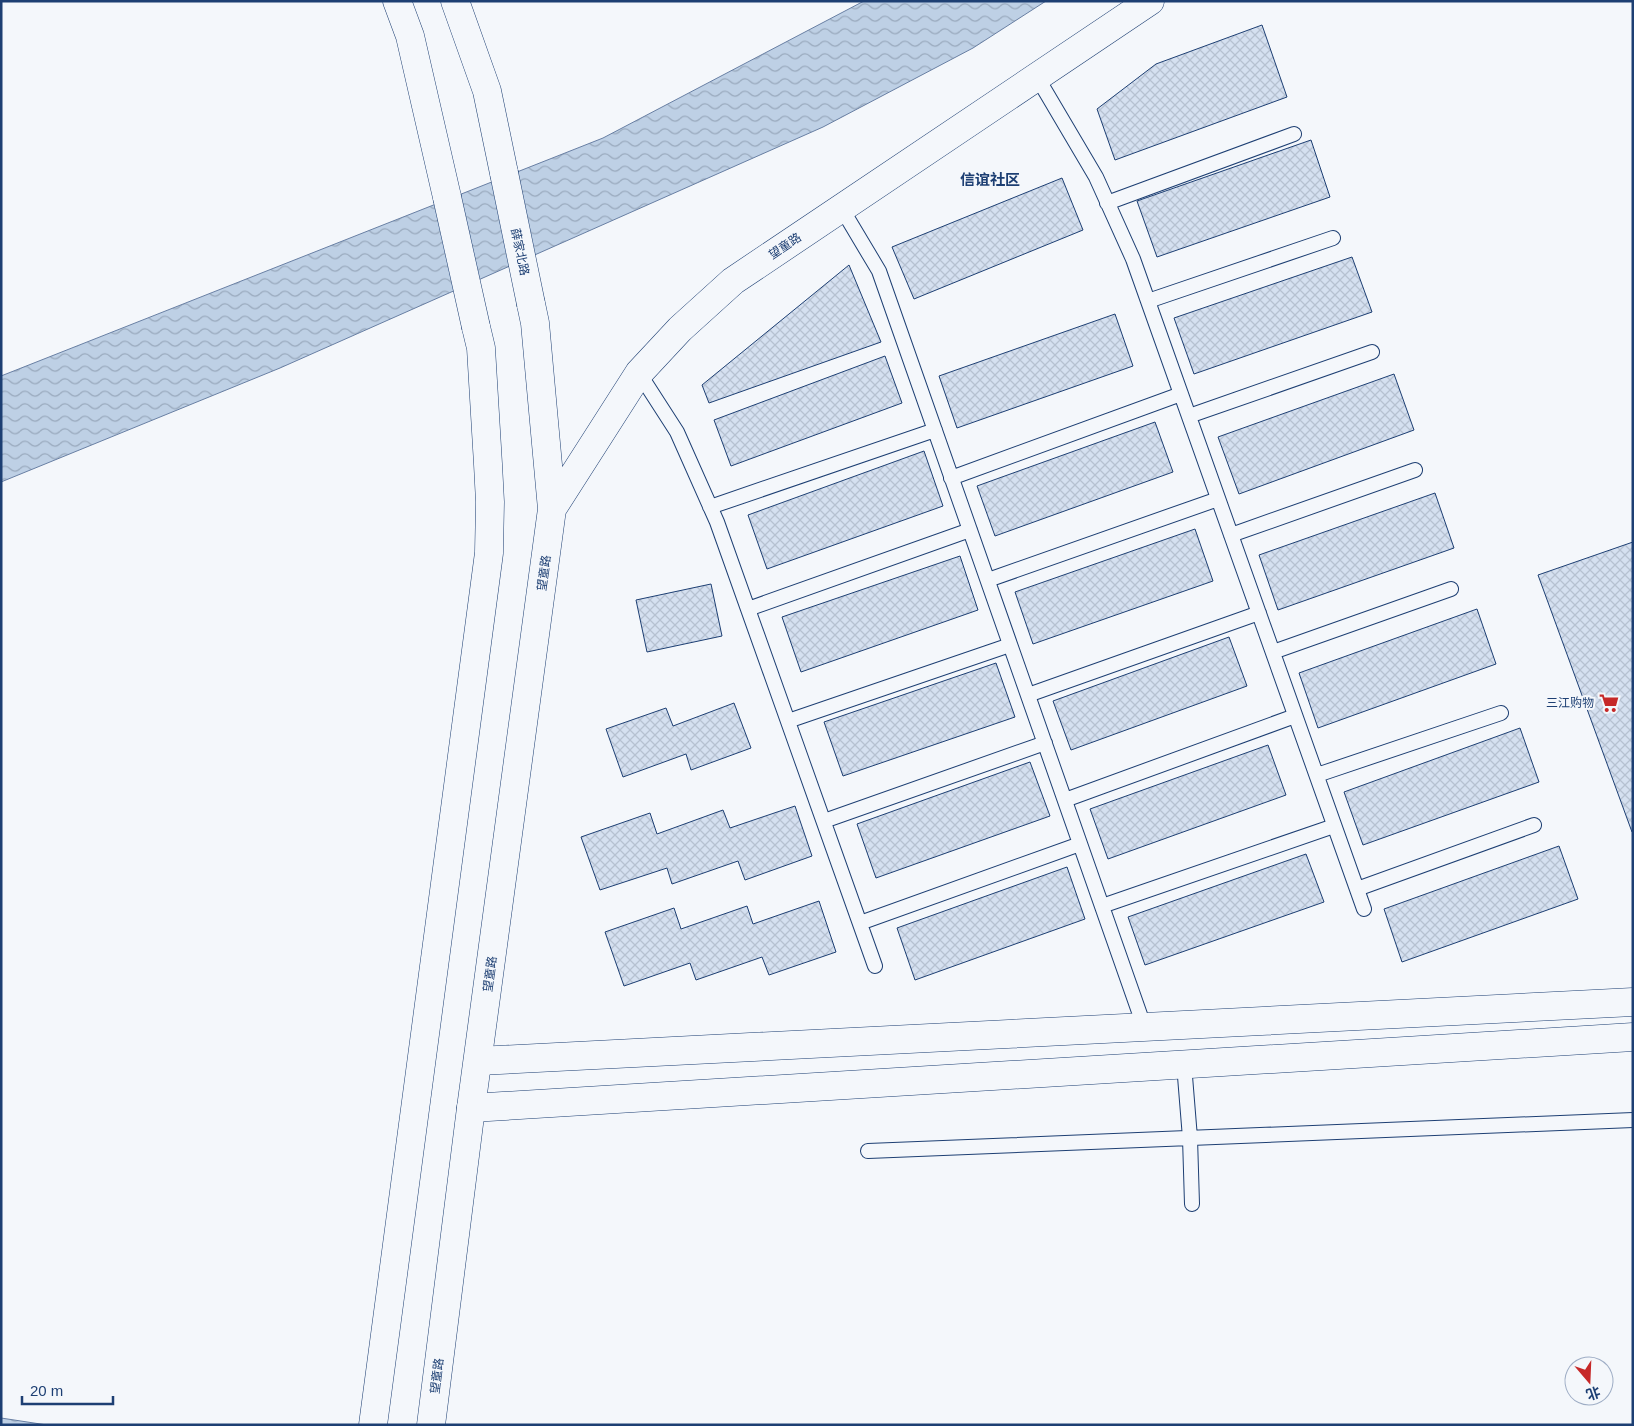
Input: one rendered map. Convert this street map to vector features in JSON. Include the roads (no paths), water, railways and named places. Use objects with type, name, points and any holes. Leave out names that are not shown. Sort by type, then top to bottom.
[{"type":"main road","points":[[373,1423],[489,554],[490,502],[481,348],[410,36],[397,1]]},
{"type":"main road","name":"薛家北路","points":[[455,1],[487,91],[535,323],[552,509]]},
{"type":"main road","name":"望童路","points":[[431,1423],[471,1108],[552,509],[639,373],[680,329],[733,281],[1150,1]]},
{"type":"main road","points":[[478,1060],[1633,1002]]},
{"type":"main road","points":[[471,1108],[1633,1037]]},
{"type":"lane","points":[[1037,77],[1096,177],[1133,259],[1364,909]]},
{"type":"lane","points":[[1107,203],[1294,134]]},
{"type":"lane","points":[[842,209],[879,271],[1144,1026]]},
{"type":"lane","points":[[1148,300],[1333,238]]},
{"type":"lane","points":[[1189,416],[1372,352]]},
{"type":"lane","points":[[639,373],[677,432],[710,507],[876,966]]},
{"type":"lane","points":[[951,478],[1181,394]]},
{"type":"lane","points":[[710,507],[935,430]]},
{"type":"lane","points":[[1231,536],[1415,470]]},
{"type":"lane","points":[[988,580],[1218,498]]},
{"type":"lane","points":[[748,609],[970,530]]},
{"type":"lane","points":[[1273,652],[1451,589]]},
{"type":"lane","points":[[1028,695],[1259,613]]},
{"type":"lane","points":[[788,721],[1010,645]]},
{"type":"lane","points":[[1316,775],[1501,713]]},
{"type":"lane","points":[[1065,800],[1295,716]]},
{"type":"lane","points":[[824,822],[1045,743]]},
{"type":"lane","points":[[1357,889],[1534,825]]},
{"type":"lane","points":[[1102,906],[1334,826]]},
{"type":"lane","points":[[860,923],[1080,844]]},
{"type":"lane","points":[[1184,1064],[1190,1138],[1192,1204]]},
{"type":"lane","points":[[868,1151],[1633,1120]]},
{"type":"water","points":[[864,1],[1046,1],[973,48],[823,127],[280,368],[1,482],[1,376],[603,138]]},
{"type":"water","points":[[1,1418],[47,1425],[1,1425]]},
{"type":"place","name":"三江购物","points":[[1609,703]]},
{"type":"district","name":"信谊社区","points":[[990,180]]}]
